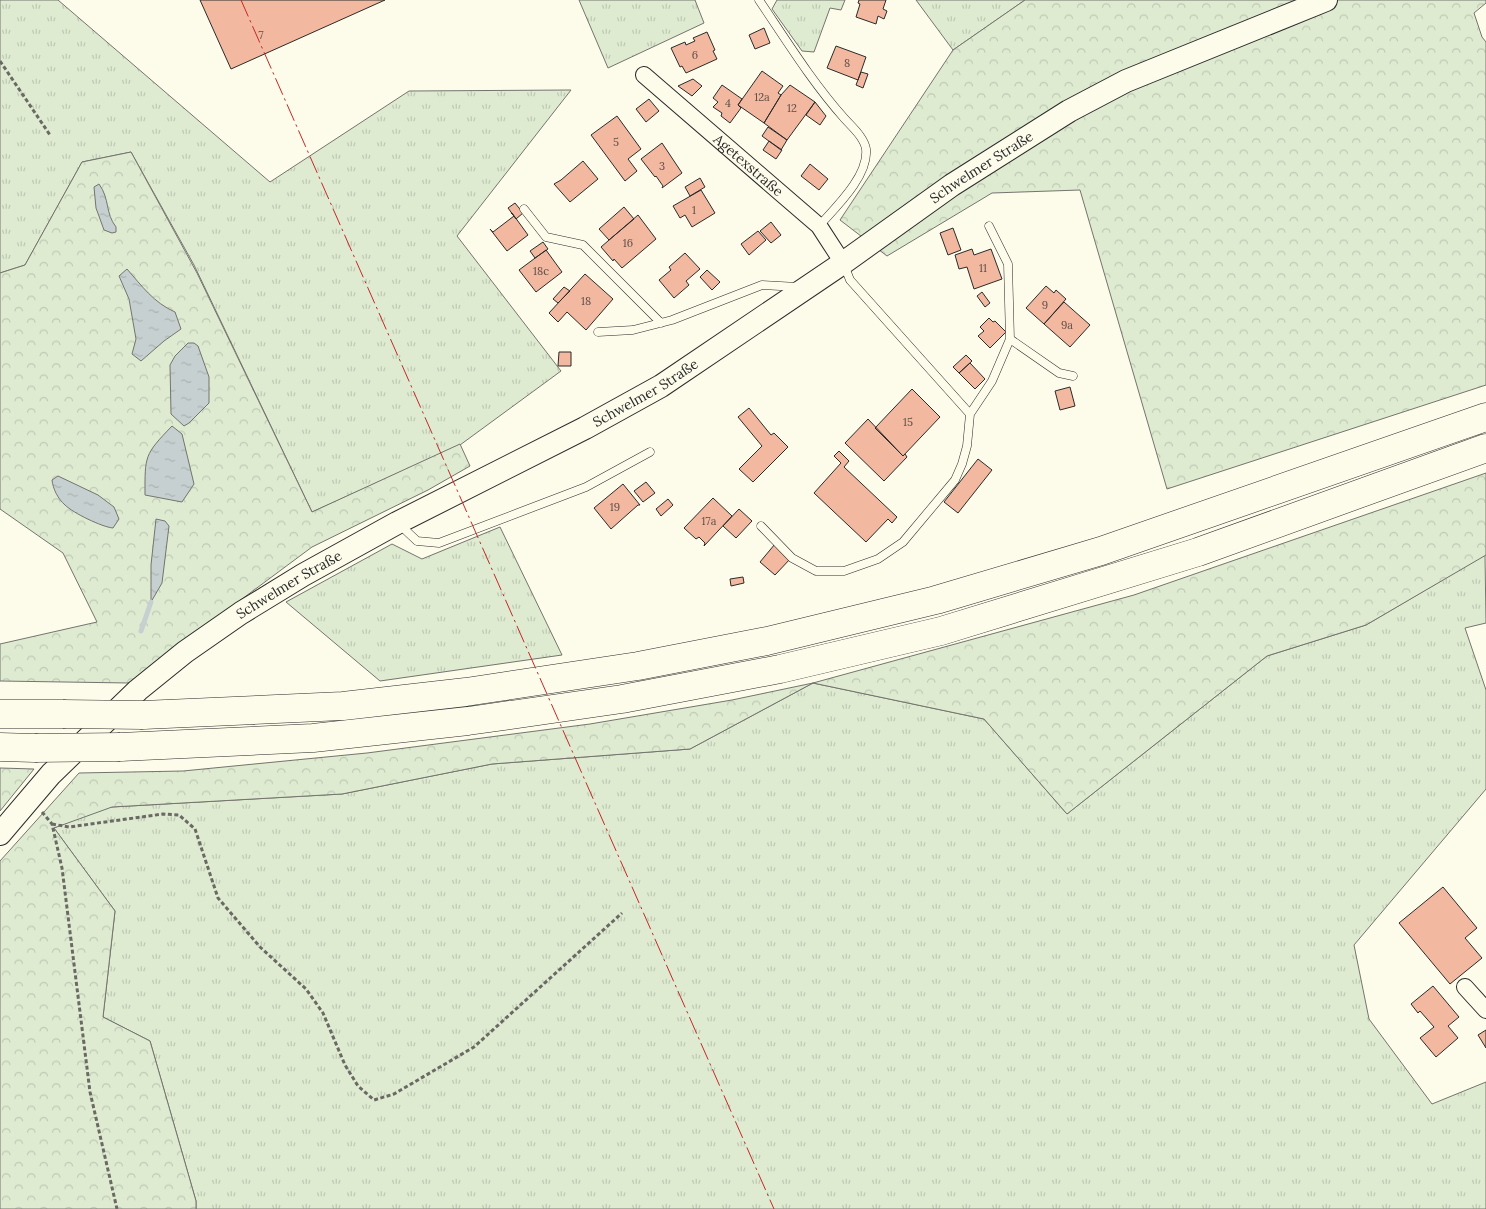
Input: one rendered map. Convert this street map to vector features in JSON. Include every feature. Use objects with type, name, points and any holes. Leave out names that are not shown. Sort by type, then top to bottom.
[{"type":"highway","points":[[0,714],[143,715],[343,706],[466,692],[638,666],[767,641],[936,600],[1101,551],[1486,417]]},
{"type":"highway","points":[[0,747],[120,747],[312,738],[468,721],[622,699],[780,669],[941,631],[1189,555],[1486,448]]},
{"type":"main road","name":"Schwelmer Straße","points":[[0,834],[51,774],[138,690],[185,652],[241,613],[303,575],[397,522],[576,432],[661,386],[843,263],[952,185],[1068,111],[1126,81],[1326,0]]},
{"type":"street","name":"Agetexstraße","points":[[644,75],[819,226],[843,263]]},
{"type":"street","points":[[1465,987],[1486,1010]]},
{"type":"lane","points":[[759,0],[824,96],[862,139],[866,149],[865,164],[854,185],[819,226]]},
{"type":"lane","points":[[524,209],[546,237],[582,245],[661,323]]},
{"type":"lane","points":[[761,526],[792,558],[816,571],[844,571],[878,559],[903,542],[955,480],[967,446],[970,414],[992,381],[1010,339],[1008,264],[989,226]]},
{"type":"lane","points":[[843,263],[850,280],[970,414]]},
{"type":"lane","points":[[598,332],[633,330],[661,323],[714,306],[762,285],[807,287]]},
{"type":"lane","points":[[1010,339],[1059,373],[1073,376]]},
{"type":"lane","points":[[397,522],[417,541],[439,543],[586,487],[650,452]]},
{"type":"path","points":[[0,60],[50,135]]},
{"type":"path","points":[[30,798],[52,824],[62,868],[90,1092],[117,1209]]},
{"type":"path","points":[[52,824],[69,827],[163,814],[179,815],[195,829],[218,898],[260,946],[306,989],[323,1013],[344,1064],[358,1086],[374,1100],[394,1094],[474,1047],[622,913]]},
{"type":"green space","points":[[0,0],[58,0],[270,182],[409,91],[571,90],[457,236],[561,371],[460,445],[312,512],[194,265],[131,152],[82,162],[25,265],[0,273]]},
{"type":"green space","points":[[579,0],[695,0],[704,23],[608,68]]},
{"type":"green space","points":[[777,0],[845,0],[841,10],[830,8],[814,52],[802,51],[772,9]]},
{"type":"green space","points":[[916,0],[1025,0],[953,50]]},
{"type":"green space","points":[[1025,0],[1486,0],[1486,3],[1474,13],[1482,37],[1486,42],[1486,385],[1167,489],[1080,190],[992,193],[887,256],[840,220],[953,50]]},
{"type":"green space","points":[[131,152],[197,273],[312,512],[460,444],[470,466],[428,490],[312,547],[129,683],[0,681],[0,644],[97,622],[63,553],[0,509],[0,273],[25,265],[82,162]]},
{"type":"green space","points":[[1486,473],[1486,555],[1366,625],[1267,656],[1067,814],[984,719],[813,683],[1134,595]]},
{"type":"green space","points":[[500,527],[562,655],[380,681],[286,602],[392,544],[422,559]]},
{"type":"green space","points":[[1485,555],[1486,623],[1465,628],[1486,690],[1486,789],[1354,945],[1369,1019],[1432,1104],[1486,1082],[1486,1209],[196,1209],[196,1201],[150,1041],[103,1017],[115,911],[54,828],[93,810],[112,807],[342,794],[492,764],[690,749],[813,683],[984,719],[1067,814],[1267,656],[1366,625]]},
{"type":"green space","points":[[813,683],[690,749],[492,764],[342,794],[112,807],[54,828],[115,911],[103,1017],[150,1041],[196,1201],[196,1209],[0,1209],[0,861],[79,773],[183,771],[367,753],[590,724],[732,700]]},
{"type":"green space","points":[[0,768],[34,769],[0,811]]},
{"type":"water","points":[[99,184],[105,195],[116,232],[112,233],[104,230],[96,208],[94,187]]},
{"type":"water","points":[[127,269],[154,299],[175,312],[181,329],[141,361],[132,354],[136,339],[129,299],[119,276]]},
{"type":"water","points":[[188,343],[194,343],[198,346],[209,377],[209,403],[184,426],[171,414],[170,365],[175,356]]},
{"type":"water","points":[[172,426],[182,434],[194,484],[182,502],[145,495],[145,472],[148,457],[151,450]]},
{"type":"water","points":[[58,476],[98,495],[114,507],[119,519],[113,528],[88,519],[65,505],[58,497],[52,480]]},
{"type":"water","points":[[156,519],[165,521],[169,526],[162,583],[151,602],[151,565]]},
{"type":"building","points":[[200,0],[385,0],[231,69]]},
{"type":"building","points":[[859,0],[886,0],[883,9],[887,11],[884,19],[878,16],[876,24],[856,17],[860,4],[858,3]]},
{"type":"building","points":[[764,28],[770,43],[755,49],[749,35]]},
{"type":"building","points":[[707,32],[717,59],[686,73],[682,66],[680,67],[671,48],[685,42],[686,45],[695,41],[693,38]]},
{"type":"building","points":[[836,46],[866,57],[858,80],[827,68]]},
{"type":"building","points":[[762,71],[783,86],[778,93],[781,95],[764,123],[738,105]]},
{"type":"building","points":[[861,72],[868,74],[863,88],[856,85]]},
{"type":"building","points":[[693,79],[702,86],[692,96],[678,86]]},
{"type":"building","points":[[722,85],[742,99],[738,105],[741,108],[730,123],[721,116],[722,113],[713,107],[718,102],[713,98]]},
{"type":"building","points":[[790,85],[815,102],[787,140],[764,123],[781,95]]},
{"type":"building","points":[[649,99],[659,111],[646,122],[636,109]]},
{"type":"building","points":[[815,102],[826,116],[820,125],[806,115]]},
{"type":"building","points":[[617,116],[641,149],[628,159],[637,171],[625,181],[591,135]]},
{"type":"building","points":[[768,127],[787,140],[781,150],[762,136]]},
{"type":"building","points":[[769,141],[782,150],[776,159],[763,150]]},
{"type":"building","points":[[662,143],[682,173],[662,188],[663,186],[656,176],[641,159]]},
{"type":"building","points":[[583,161],[598,179],[570,202],[554,184]]},
{"type":"building","points":[[810,164],[828,179],[819,190],[801,176]]},
{"type":"building","points":[[700,178],[705,187],[690,196],[685,187]]},
{"type":"building","points":[[701,190],[715,213],[692,227],[685,215],[680,218],[673,206]]},
{"type":"building","points":[[515,203],[523,213],[516,219],[508,208]]},
{"type":"building","points":[[624,207],[634,219],[609,240],[599,229]]},
{"type":"building","points":[[512,213],[528,235],[507,251],[490,229],[493,232],[514,216]]},
{"type":"building","points":[[638,215],[656,239],[622,268],[601,247]]},
{"type":"building","points":[[771,222],[781,235],[771,243],[760,231]]},
{"type":"building","points":[[953,228],[961,250],[948,255],[940,233]]},
{"type":"building","points":[[758,231],[766,240],[749,255],[741,244]]},
{"type":"building","points":[[543,242],[548,249],[535,258],[530,251]]},
{"type":"building","points":[[972,249],[974,255],[991,249],[1002,279],[974,289],[967,267],[959,269],[955,255]]},
{"type":"building","points":[[546,250],[562,272],[536,292],[519,270]]},
{"type":"building","points":[[685,253],[700,269],[686,281],[689,285],[674,298],[659,280],[671,270],[669,267]]},
{"type":"building","points":[[707,270],[720,282],[712,290],[700,277]]},
{"type":"building","points":[[585,274],[613,299],[586,330],[567,312],[558,322],[549,313]]},
{"type":"building","points":[[1046,286],[1054,293],[1056,290],[1066,299],[1044,324],[1026,308]]},
{"type":"building","points":[[564,287],[570,291],[558,303],[553,299]]},
{"type":"building","points":[[982,292],[990,303],[985,307],[977,296]]},
{"type":"building","points":[[1064,302],[1090,325],[1070,347],[1044,324]]},
{"type":"building","points":[[989,318],[1006,332],[990,348],[978,336],[984,331],[980,327]]},
{"type":"building","points":[[559,352],[571,352],[571,366],[558,366]]},
{"type":"building","points":[[966,355],[972,361],[959,373],[953,367]]},
{"type":"building","points":[[970,363],[985,379],[975,389],[959,373]]},
{"type":"building","points":[[1070,387],[1075,406],[1060,410],[1055,391]]},
{"type":"building","points":[[912,389],[940,417],[903,456],[875,428]]},
{"type":"building","points":[[749,408],[771,435],[774,433],[788,447],[753,482],[739,469],[762,446],[738,417]]},
{"type":"building","points":[[868,419],[903,456],[905,454],[907,457],[884,481],[845,443]]},
{"type":"building","points":[[839,451],[849,461],[844,467],[897,517],[892,523],[888,519],[866,542],[814,493],[841,463],[834,456]]},
{"type":"building","points":[[978,459],[992,470],[958,513],[944,502]]},
{"type":"building","points":[[646,482],[655,493],[643,502],[634,491]]},
{"type":"building","points":[[623,484],[640,505],[611,529],[594,508]]},
{"type":"building","points":[[713,498],[732,516],[704,546],[705,543],[699,537],[696,539],[684,528]]},
{"type":"building","points":[[668,499],[673,505],[661,516],[656,509]]},
{"type":"building","points":[[739,509],[752,521],[736,538],[723,526]]},
{"type":"building","points":[[775,544],[791,558],[775,575],[760,562]]},
{"type":"building","points":[[743,577],[744,583],[731,586],[730,579]]},
{"type":"building","points":[[1443,887],[1477,928],[1465,938],[1482,958],[1450,984],[1399,923]]},
{"type":"building","points":[[1433,986],[1459,1017],[1448,1026],[1458,1038],[1436,1057],[1420,1038],[1434,1027],[1411,1004]]},
{"type":"building","points":[[1486,1030],[1486,1048],[1478,1035]]},
{"type":"waterway","points":[[141,631],[151,602]]},
{"type":"power","points":[[241,0],[774,1209]]}]
